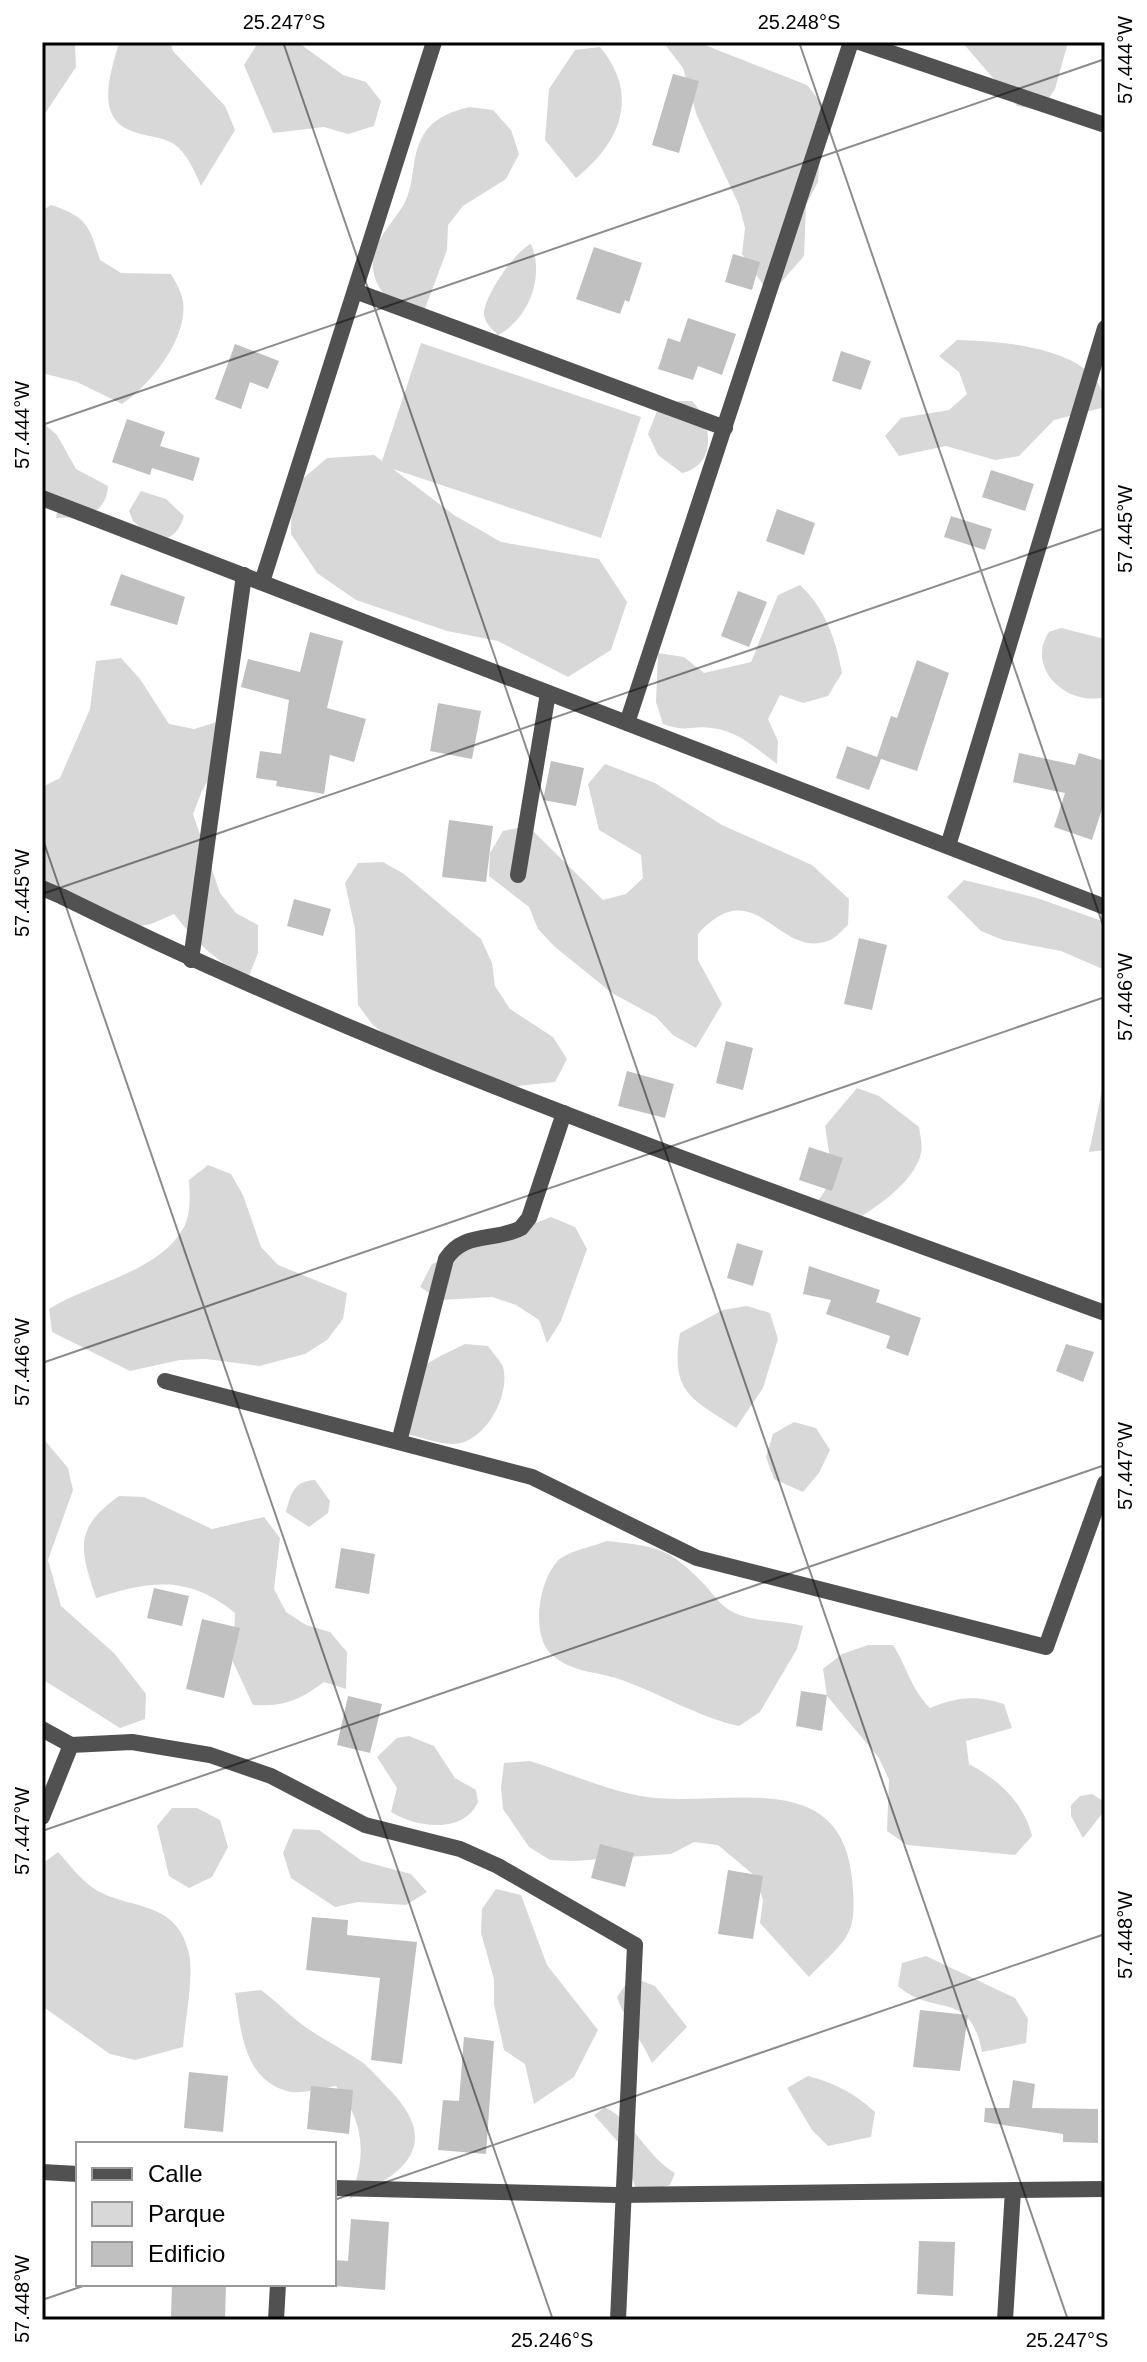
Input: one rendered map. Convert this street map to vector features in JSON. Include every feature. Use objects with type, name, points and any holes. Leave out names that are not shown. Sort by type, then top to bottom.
[{"type":"street","points":[[262,582],[434,42]]},
{"type":"street","points":[[627,723],[851,42]]},
{"type":"street","points":[[859,42],[1105,125]]},
{"type":"street","points":[[355,291],[725,428]]},
{"type":"street","points":[[948,846],[1105,328]]},
{"type":"street","points":[[42,498],[1105,907]]},
{"type":"street","points":[[191,960],[244,575]]},
{"type":"street","points":[[518,875],[548,693]]},
{"type":"street","points":[[42,888],[191,960],[564,1113],[1105,1313]]},
{"type":"street","points":[[399,1442],[446,1259],[455,1246],[464,1240],[521,1228],[529,1218],[564,1113]]},
{"type":"street","points":[[165,1381],[532,1477],[697,1558],[1046,1647],[1105,1483]]},
{"type":"street","points":[[42,1729],[71,1745],[132,1742],[210,1755],[271,1776],[365,1825],[460,1849],[498,1866],[635,1945],[618,2320]]},
{"type":"street","points":[[42,1817],[71,1745]]},
{"type":"street","points":[[42,2172],[76,2174]]},
{"type":"street","points":[[336,2188],[623,2195],[1105,2189]]},
{"type":"street","points":[[1005,2320],[1013,2190]]},
{"type":"street","points":[[276,2320],[278,2286]]},
{"type":"green space","points":[[42,42],[75,42],[76,67],[42,118]]},
{"type":"green space","points":[[119,42],[170,42],[173,51],[225,106],[235,130],[201,186],[179,148],[164,139],[132,131],[113,115],[108,92]]},
{"type":"green space","points":[[264,42],[293,42],[343,75],[366,82],[381,101],[374,126],[348,134],[324,127],[273,133],[244,65],[256,46]]},
{"type":"green space","points":[[663,42],[697,42],[807,85],[823,105],[818,182],[806,205],[804,256],[770,295],[742,254],[745,228],[739,205],[697,116],[683,68]]},
{"type":"green space","points":[[962,42],[1068,42],[1055,89],[1041,110],[1017,106]]},
{"type":"green space","points":[[600,47],[619,83],[622,100],[620,117],[604,149],[576,178],[545,140],[549,89],[575,50]]},
{"type":"green space","points":[[469,107],[493,110],[511,130],[519,154],[506,179],[463,206],[448,225],[447,250],[423,314],[399,311],[376,281],[373,269],[375,251],[405,202],[418,148],[426,131],[440,118]]},
{"type":"green space","points":[[51,205],[85,224],[100,260],[121,273],[171,274],[181,294],[181,327],[175,342],[145,385],[122,404],[77,382],[42,373],[42,211]]},
{"type":"green space","points":[[531,244],[536,269],[531,296],[518,319],[498,335],[485,320],[486,305],[509,264]]},
{"type":"green space","points":[[957,340],[1022,346],[1069,360],[1088,371],[1100,387],[1105,407],[1054,420],[1019,456],[995,460],[946,446],[899,456],[885,436],[901,418],[949,410],[967,394],[959,372],[939,356]]},
{"type":"green space","points":[[421,343],[641,417],[601,538],[393,469],[454,515],[501,542],[599,559],[627,602],[611,650],[568,677],[498,641],[447,631],[356,600],[317,573],[291,534],[292,488],[327,458],[374,455],[382,461]]},
{"type":"green space","points":[[679,401],[692,401],[699,410],[708,442],[701,461],[693,469],[682,473],[658,455],[648,434],[657,411]]},
{"type":"green space","points":[[42,422],[57,435],[76,469],[108,486],[103,504],[91,513],[56,518],[58,505],[42,496]]},
{"type":"green space","points":[[141,491],[166,499],[184,516],[171,536],[157,542],[133,521],[129,511]]},
{"type":"green space","points":[[800,585],[828,625],[842,673],[828,696],[803,703],[780,695],[768,719],[778,741],[777,764],[730,733],[705,727],[679,728],[663,724],[656,702],[658,653],[684,657],[704,673],[751,662],[778,595]]},
{"type":"green space","points":[[1061,628],[1105,639],[1105,697],[1091,699],[1077,696],[1054,682],[1046,671],[1042,659],[1043,646],[1049,632]]},
{"type":"green space","points":[[121,658],[140,679],[169,724],[194,729],[217,722],[227,746],[193,814],[220,893],[236,913],[258,925],[258,953],[249,976],[207,950],[174,914],[151,924],[128,928],[42,893],[42,787],[60,778],[90,709],[96,661]]},
{"type":"green space","points":[[605,764],[655,783],[722,825],[812,865],[849,899],[848,925],[828,941],[810,943],[794,938],[751,913],[736,911],[718,917],[698,934],[698,960],[722,1004],[696,1048],[673,1035],[656,1017],[612,993],[555,947],[538,929],[529,907],[489,876],[490,853],[503,831],[528,826],[603,900],[626,894],[643,878],[641,855],[599,830],[588,784]]},
{"type":"green space","points":[[383,862],[404,874],[481,939],[492,963],[495,986],[510,1009],[553,1037],[567,1059],[555,1082],[507,1087],[457,1079],[431,1070],[373,1025],[358,1005],[355,929],[345,883],[358,863]]},
{"type":"green space","points":[[964,880],[1037,898],[1105,922],[1105,970],[1061,951],[1003,940],[981,931],[947,897]]},
{"type":"green space","points":[[1105,1077],[1105,1150],[1089,1152]]},
{"type":"green space","points":[[857,1088],[879,1096],[919,1127],[922,1150],[917,1164],[902,1184],[881,1203],[849,1223],[808,1210],[825,1191],[829,1181],[825,1126]]},
{"type":"green space","points":[[208,1165],[231,1174],[243,1195],[261,1247],[278,1265],[347,1293],[343,1319],[327,1340],[305,1354],[259,1366],[206,1359],[180,1360],[130,1371],[52,1332],[49,1309],[140,1267],[171,1244],[187,1218],[189,1180]]},
{"type":"green space","points":[[551,1217],[575,1227],[587,1249],[561,1321],[547,1343],[539,1320],[516,1305],[492,1297],[440,1300],[420,1287],[432,1264]]},
{"type":"green space","points":[[747,1306],[770,1313],[778,1339],[763,1388],[736,1428],[687,1392],[678,1369],[678,1353],[680,1333],[723,1310]]},
{"type":"green space","points":[[465,1344],[488,1346],[503,1367],[503,1391],[493,1416],[475,1436],[464,1442],[453,1444],[403,1433],[402,1398],[413,1375],[435,1359]]},
{"type":"green space","points":[[794,1422],[816,1428],[830,1450],[819,1473],[803,1492],[774,1479],[766,1457],[773,1434]]},
{"type":"green space","points":[[42,1437],[68,1468],[73,1490],[48,1560],[61,1606],[114,1653],[146,1694],[145,1719],[120,1728],[42,1679]]},
{"type":"green space","points":[[315,1480],[330,1501],[328,1513],[309,1527],[286,1512],[294,1489]]},
{"type":"green space","points":[[119,1496],[144,1497],[212,1529],[264,1517],[280,1538],[274,1589],[286,1612],[306,1625],[330,1632],[347,1652],[346,1689],[324,1682],[291,1701],[253,1705],[233,1662],[235,1613],[218,1600],[201,1592],[168,1584],[133,1588],[96,1598],[86,1566],[84,1541],[94,1519]]},
{"type":"green space","points":[[607,1541],[639,1545],[671,1556],[692,1572],[724,1606],[739,1615],[803,1626],[797,1649],[760,1712],[739,1726],[723,1722],[619,1679],[575,1668],[551,1654],[544,1645],[539,1620],[547,1578],[561,1558]]},
{"type":"green space","points":[[868,1645],[893,1645],[914,1686],[930,1708],[967,1698],[1004,1704],[1012,1728],[966,1741],[969,1764],[1009,1794],[1028,1824],[1032,1836],[1015,1855],[907,1845],[887,1831],[889,1780],[879,1758],[827,1696],[823,1669],[842,1654]]},
{"type":"green space","points":[[409,1736],[434,1746],[455,1778],[476,1790],[478,1802],[462,1819],[439,1825],[426,1824],[391,1812],[397,1788],[377,1757],[397,1738]]},
{"type":"green space","points":[[530,1761],[647,1797],[742,1797],[802,1805],[826,1819],[843,1842],[852,1878],[853,1898],[853,1913],[847,1935],[809,1977],[760,1923],[763,1900],[755,1876],[718,1845],[694,1842],[671,1854],[550,1860],[529,1847],[503,1809],[501,1787],[504,1763]]},
{"type":"green space","points":[[1092,1794],[1103,1801],[1102,1814],[1083,1838],[1071,1816],[1071,1805],[1080,1796]]},
{"type":"green space","points":[[172,1808],[197,1808],[220,1820],[228,1847],[212,1877],[189,1888],[169,1876],[157,1826]]},
{"type":"green space","points":[[293,1829],[319,1830],[362,1861],[411,1874],[427,1892],[406,1905],[358,1902],[335,1907],[291,1878],[283,1853]]},
{"type":"green space","points":[[58,1852],[92,1888],[152,1910],[175,1924],[189,1954],[189,1999],[183,2047],[135,2060],[110,2054],[42,2006],[42,1864]]},
{"type":"green space","points":[[496,1889],[521,1895],[547,1965],[598,2030],[574,2077],[534,2104],[525,2064],[504,2050],[494,2004],[494,1979],[481,1933],[482,1909]]},
{"type":"green space","points":[[926,1956],[1015,1998],[1028,2019],[1026,2043],[982,2052],[976,2032],[960,2011],[925,2001],[898,1986],[902,1963]]},
{"type":"green space","points":[[631,1977],[655,1986],[687,2027],[652,2063],[617,1997]]},
{"type":"green space","points":[[261,1990],[304,2026],[362,2062],[404,2108],[413,2125],[415,2141],[401,2168],[387,2179],[349,2199],[359,2169],[360,2140],[353,2113],[336,2086],[305,2092],[287,2091],[272,2085],[253,2064],[242,2037],[235,1993]]},
{"type":"green space","points":[[808,2076],[844,2090],[875,2112],[871,2137],[828,2146],[812,2130],[787,2088]]},
{"type":"green space","points":[[605,2107],[625,2122],[656,2158],[675,2173],[670,2185],[638,2194],[619,2143],[594,2115]]},
{"type":"building","points":[[673,74],[699,81],[679,153],[652,145]]},
{"type":"building","points":[[594,247],[642,263],[629,302],[625,300],[620,314],[576,299]]},
{"type":"building","points":[[733,254],[760,262],[752,290],[725,282]]},
{"type":"building","points":[[688,318],[736,334],[722,375],[698,366],[693,380],[658,369],[668,338],[680,342]]},
{"type":"building","points":[[235,344],[279,361],[268,389],[250,382],[241,409],[215,399]]},
{"type":"building","points":[[841,351],[871,361],[861,390],[832,381]]},
{"type":"building","points":[[127,419],[165,432],[160,446],[200,458],[193,481],[152,468],[150,475],[112,462]]},
{"type":"building","points":[[991,470],[1034,484],[1025,511],[982,497]]},
{"type":"building","points":[[777,509],[815,523],[804,555],[766,541]]},
{"type":"building","points":[[951,516],[992,529],[985,550],[944,537]]},
{"type":"building","points":[[121,574],[185,597],[177,625],[110,605]]},
{"type":"building","points":[[738,591],[767,602],[749,647],[721,636]]},
{"type":"building","points":[[310,632],[343,641],[327,708],[366,719],[354,762],[330,755],[324,794],[276,786],[277,781],[256,778],[260,751],[281,754],[289,700],[241,687],[248,659],[300,672]]},
{"type":"building","points":[[917,660],[949,673],[917,771],[881,759],[869,790],[836,778],[847,746],[877,757],[891,716],[897,718]]},
{"type":"building","points":[[438,703],[481,711],[472,759],[430,751]]},
{"type":"building","points":[[1019,753],[1075,765],[1079,753],[1105,761],[1105,800],[1092,840],[1054,827],[1065,793],[1013,782]]},
{"type":"building","points":[[551,761],[584,768],[576,806],[543,800]]},
{"type":"building","points":[[449,820],[493,826],[486,882],[442,877]]},
{"type":"building","points":[[294,899],[331,909],[323,936],[287,926]]},
{"type":"building","points":[[859,938],[887,945],[872,1010],[844,1004]]},
{"type":"building","points":[[726,1041],[753,1048],[743,1090],[716,1083]]},
{"type":"building","points":[[627,1071],[674,1084],[665,1118],[618,1106]]},
{"type":"building","points":[[809,1147],[843,1158],[832,1191],[799,1180]]},
{"type":"building","points":[[737,1243],[763,1251],[753,1286],[727,1278]]},
{"type":"building","points":[[809,1266],[880,1290],[876,1302],[921,1318],[908,1356],[886,1348],[890,1336],[826,1314],[831,1300],[803,1294]]},
{"type":"building","points":[[1066,1344],[1094,1352],[1083,1382],[1056,1371]]},
{"type":"building","points":[[341,1548],[375,1554],[369,1594],[335,1588]]},
{"type":"building","points":[[154,1588],[189,1596],[182,1626],[147,1618]]},
{"type":"building","points":[[202,1619],[240,1628],[224,1698],[186,1689]]},
{"type":"building","points":[[801,1691],[827,1695],[822,1731],[796,1726]]},
{"type":"building","points":[[348,1696],[382,1704],[370,1753],[337,1745]]},
{"type":"building","points":[[600,1844],[634,1853],[625,1887],[591,1878]]},
{"type":"building","points":[[728,1870],[763,1876],[753,1939],[718,1934]]},
{"type":"building","points":[[312,1917],[348,1920],[347,1935],[417,1942],[402,2064],[371,2060],[380,1978],[306,1970]]},
{"type":"building","points":[[920,2010],[968,2015],[960,2071],[913,2067]]},
{"type":"building","points":[[464,2037],[494,2041],[486,2154],[438,2150],[443,2100],[459,2101]]},
{"type":"building","points":[[189,2072],[228,2076],[223,2132],[184,2128]]},
{"type":"building","points":[[1013,2080],[1035,2084],[1032,2108],[1098,2109],[1098,2143],[1063,2142],[1063,2134],[984,2122],[985,2108],[1009,2108]]},
{"type":"building","points":[[311,2086],[353,2090],[349,2134],[307,2129]]},
{"type":"building","points":[[351,2219],[389,2222],[385,2290],[334,2286],[336,2260],[348,2261]]},
{"type":"building","points":[[919,2241],[955,2242],[953,2296],[917,2294]]},
{"type":"building","points":[[172,2286],[226,2286],[225,2319],[171,2317]]}]
